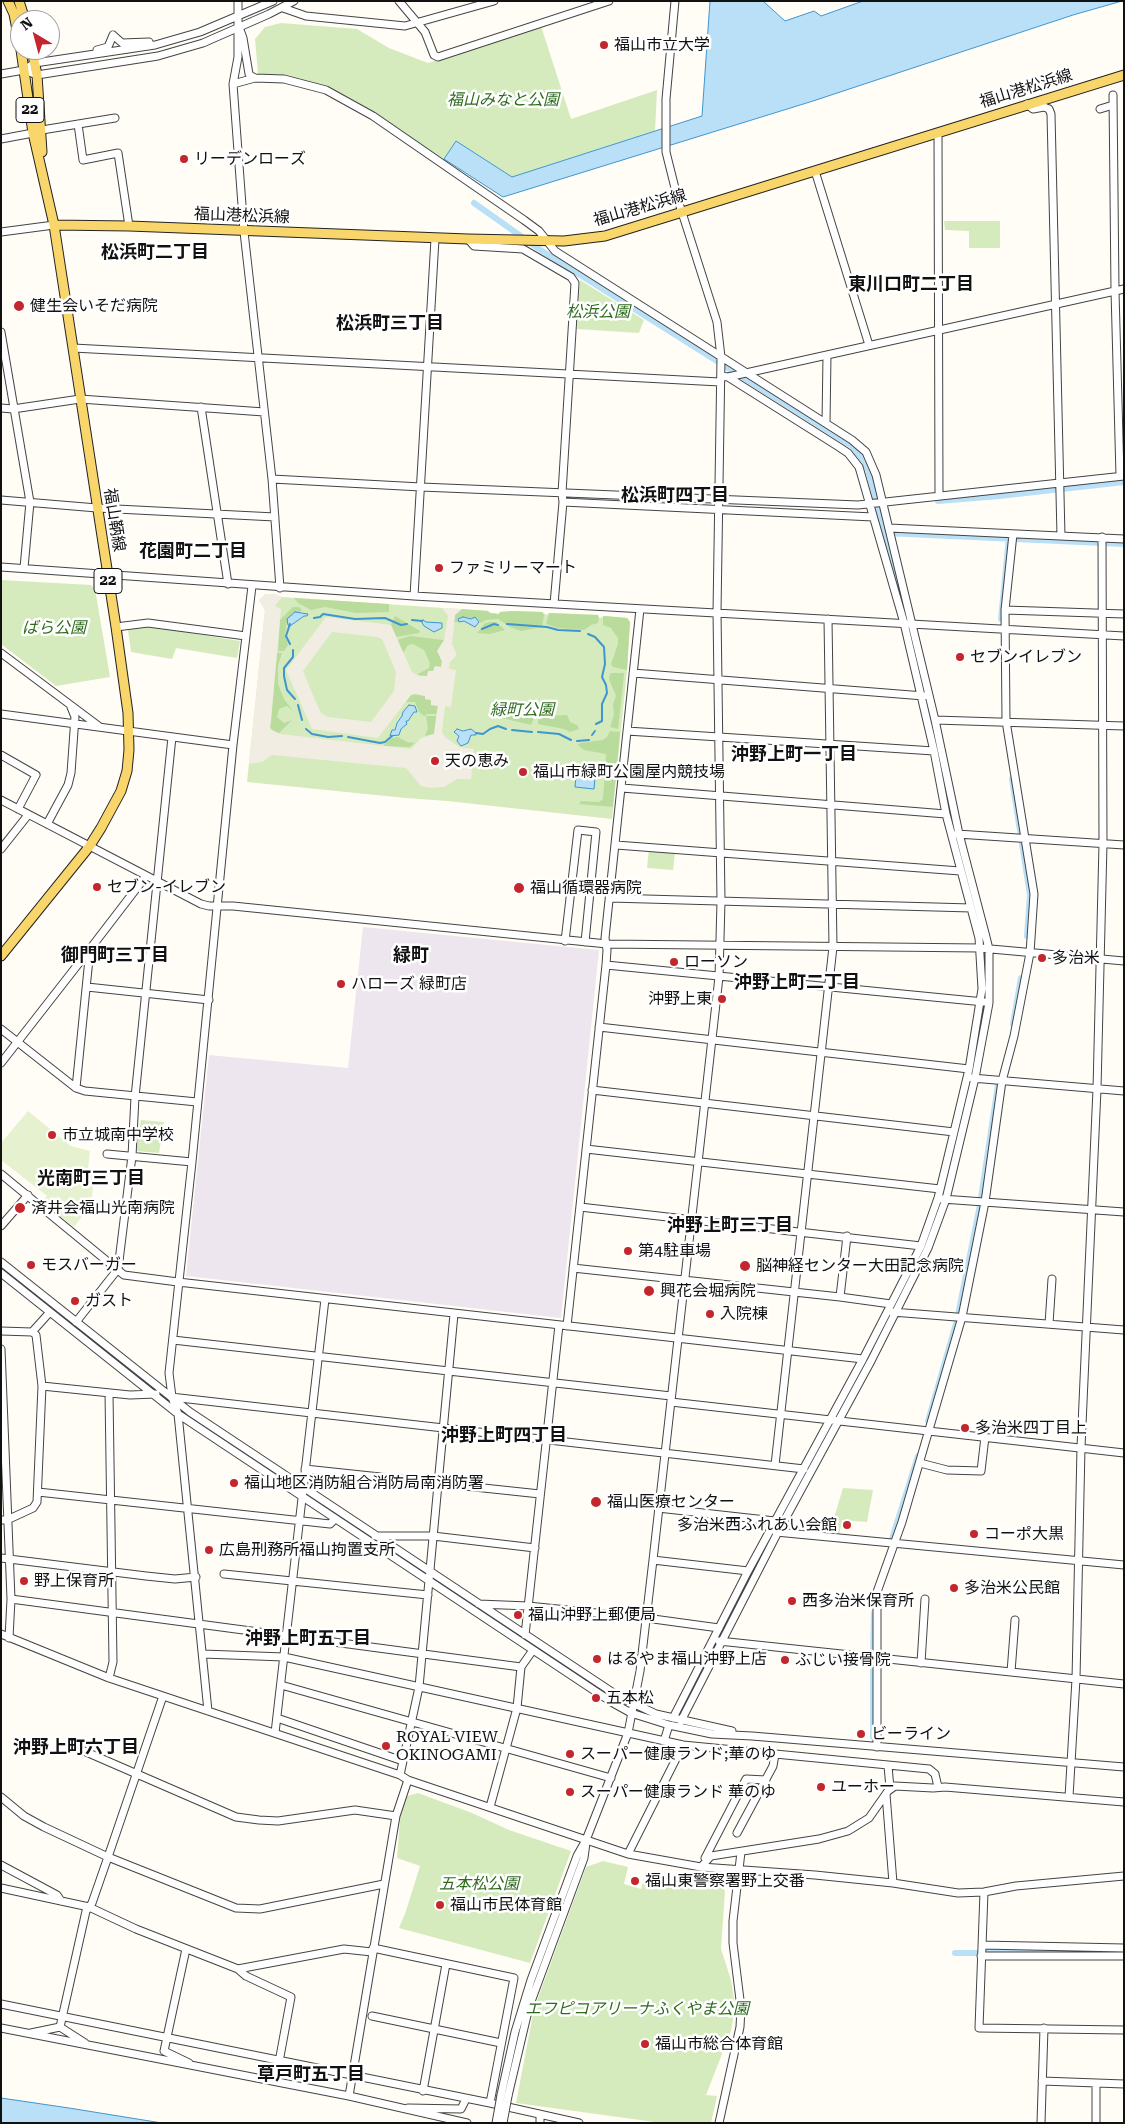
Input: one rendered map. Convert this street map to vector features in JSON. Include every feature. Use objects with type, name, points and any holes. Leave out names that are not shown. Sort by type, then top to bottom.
[{"type":"main road","name":"福山鞆線","points":[[1,956],[89,846],[113,809],[124,781],[128,761],[128,713],[116,627],[54,225],[43,170],[38,131],[22,60]]},
{"type":"main road","name":"福山鞆線","points":[[34,60],[37,75],[38,131]]},
{"type":"main road","name":"福山港松浜線","points":[[54,225],[129,226],[468,240],[564,241],[605,236],[1124,75]]},
{"type":"street","points":[[238,1],[238,57],[234,84],[244,232],[272,479],[280,588]]},
{"type":"street","points":[[1,74],[24,70],[35,63],[163,43],[200,32],[273,1]]},
{"type":"street","points":[[24,70],[37,75],[158,56],[203,43],[283,8],[294,1]]},
{"type":"street","points":[[400,1],[425,32],[434,54],[438,57],[609,1]]},
{"type":"street","points":[[283,8],[306,16],[405,26],[418,24],[494,1]]},
{"type":"street","points":[[496,2123],[528,2007],[584,1858],[586,1840],[628,1732],[640,1671],[721,946],[717,612],[718,511],[723,378],[717,322],[666,152],[664,124],[675,1]]},
{"type":"street","points":[[238,27],[243,38],[249,74],[255,78]]},
{"type":"street","points":[[72,58],[108,47],[113,35],[122,43],[163,43]]},
{"type":"street","points":[[234,84],[255,78],[284,79],[326,90],[373,116],[524,220],[547,240],[555,250],[852,440],[866,452],[873,466],[876,503],[873,517],[926,696],[935,720],[956,834],[985,949],[985,1002],[971,1078],[942,1199],[928,1248],[892,1311],[835,1420],[812,1469],[748,1571],[719,1628],[716,1641],[681,1721]]},
{"type":"street","points":[[272,479],[719,500],[876,503],[939,496],[1060,487],[1122,476],[1115,291],[1113,95]]},
{"type":"street","points":[[1027,104],[1033,109],[1044,107],[1050,109],[1051,114],[1061,536]]},
{"type":"street","points":[[1100,109],[1113,106]]},
{"type":"street","points":[[1,139],[115,118]]},
{"type":"street","points":[[78,124],[83,160],[118,153],[129,226]]},
{"type":"street","points":[[938,133],[939,496]]},
{"type":"street","points":[[816,171],[869,345]]},
{"type":"street","points":[[1,232],[54,225]]},
{"type":"street","points":[[414,596],[429,367],[435,239]]},
{"type":"street","points":[[468,240],[474,246],[523,249],[571,277],[575,283],[563,502],[554,604]]},
{"type":"street","points":[[73,348],[570,375],[723,378],[1124,289]]},
{"type":"street","points":[[1,332],[30,502],[24,568]]},
{"type":"street","points":[[826,423],[827,354]]},
{"type":"street","points":[[1,384],[8,378]]},
{"type":"street","points":[[723,378],[848,453],[859,467],[889,529],[913,624],[946,814],[956,834],[960,871],[985,949]]},
{"type":"street","points":[[1,408],[13,409],[80,399],[264,412]]},
{"type":"street","points":[[201,407],[228,584]]},
{"type":"street","points":[[1,500],[97,508],[275,516]]},
{"type":"street","points":[[563,502],[873,517]]},
{"type":"street","points":[[889,529],[1013,537],[1061,536],[1102,540],[1124,539]]},
{"type":"street","points":[[877,1747],[877,1592],[920,1463],[962,1317],[985,1202],[1002,1081],[1014,1036],[1030,953],[1034,894],[1006,721],[1006,610],[1013,537]]},
{"type":"street","points":[[1069,1797],[1076,1679],[1081,1448],[1101,958],[1103,844],[1102,540]]},
{"type":"street","points":[[1,567],[280,588],[1124,636]]},
{"type":"street","points":[[208,1711],[189,1509],[178,1414],[172,1397],[169,1373],[209,1000],[233,746],[252,586]]},
{"type":"street","points":[[525,1635],[553,1382],[573,1268],[580,1207],[606,965],[607,944],[605,938],[640,609]]},
{"type":"street","points":[[1006,610],[1124,614]]},
{"type":"street","points":[[774,1465],[833,947],[828,619]]},
{"type":"street","points":[[116,627],[148,623],[246,636]]},
{"type":"street","points":[[1,653],[102,729]]},
{"type":"street","points":[[633,673],[926,696]]},
{"type":"street","points":[[47,824],[68,785],[71,773],[75,725],[74,713],[71,707]]},
{"type":"street","points":[[1,714],[233,746]]},
{"type":"street","points":[[935,720],[1124,726]]},
{"type":"street","points":[[627,731],[934,751]]},
{"type":"street","points":[[76,1322],[118,1269],[132,1156],[135,1096],[159,882],[172,737]]},
{"type":"street","points":[[1,755],[36,775],[18,809]]},
{"type":"street","points":[[622,788],[946,814]]},
{"type":"street","points":[[1,800],[201,904],[607,944],[985,949],[1124,961]]},
{"type":"street","points":[[1,849],[28,815]]},
{"type":"street","points":[[565,941],[578,830],[596,832],[585,942]]},
{"type":"street","points":[[956,834],[1124,845]]},
{"type":"street","points":[[616,845],[960,871]]},
{"type":"street","points":[[1,1063],[146,876]]},
{"type":"street","points":[[610,898],[971,908]]},
{"type":"street","points":[[76,1088],[90,949]]},
{"type":"street","points":[[606,965],[985,1002]]},
{"type":"street","points":[[87,987],[209,1000]]},
{"type":"street","points":[[892,1311],[942,1199],[940,1189],[954,1132],[971,1078],[968,1069],[985,1002]]},
{"type":"street","points":[[600,1027],[968,1069]]},
{"type":"street","points":[[1,1029],[76,1088],[85,1091],[197,1102]]},
{"type":"street","points":[[971,1078],[1124,1091]]},
{"type":"street","points":[[592,1090],[954,1132]]},
{"type":"street","points":[[586,1149],[940,1189]]},
{"type":"street","points":[[107,1154],[192,1162]]},
{"type":"street","points":[[1,1174],[124,1275],[867,1360]]},
{"type":"street","points":[[1,1226],[28,1195]]},
{"type":"street","points":[[942,1199],[1124,1212]]},
{"type":"street","points":[[580,1207],[847,1236],[921,1246]]},
{"type":"street","points":[[840,1297],[847,1236]]},
{"type":"street","points":[[1,1262],[190,1412],[374,1536],[618,1696],[656,1714],[752,1736]]},
{"type":"street","points":[[573,1268],[840,1297],[892,1311],[1124,1330]]},
{"type":"street","points":[[1,1273],[178,1414],[613,1703],[631,1713],[669,1725],[712,1734],[1124,1767]]},
{"type":"street","points":[[1049,1324],[1052,1278]]},
{"type":"street","points":[[275,1733],[325,1299]]},
{"type":"street","points":[[32,1332],[50,1312]]},
{"type":"street","points":[[400,1775],[419,1687],[454,1314]]},
{"type":"street","points":[[1,1331],[32,1332],[36,1335],[42,1386],[37,1502],[33,1508],[4,1520]]},
{"type":"street","points":[[173,1340],[553,1382],[781,1415],[1124,1453]]},
{"type":"street","points":[[1,1349],[5,1558],[11,1600],[9,1638]]},
{"type":"street","points":[[42,1386],[109,1393],[155,1394],[804,1469]]},
{"type":"street","points":[[109,1393],[113,1662],[109,1678]]},
{"type":"street","points":[[673,1718],[774,1532],[775,1521],[804,1469],[835,1420]]},
{"type":"street","points":[[920,1463],[947,1470],[981,1472],[985,1437]]},
{"type":"street","points":[[305,1470],[540,1494]]},
{"type":"street","points":[[38,1492],[299,1522],[330,1524],[335,1519]]},
{"type":"street","points":[[658,1508],[775,1521]]},
{"type":"street","points":[[774,1532],[1124,1565]]},
{"type":"street","points":[[374,1536],[433,1536],[535,1548]]},
{"type":"street","points":[[5,1558],[175,1579],[196,1577]]},
{"type":"street","points":[[653,1560],[748,1571]]},
{"type":"street","points":[[224,1574],[428,1595]]},
{"type":"street","points":[[920,1663],[925,1599]]},
{"type":"street","points":[[11,1600],[521,1667]]},
{"type":"street","points":[[478,1604],[528,1606],[646,1618],[719,1628]]},
{"type":"street","points":[[1011,1672],[1015,1620]]},
{"type":"street","points":[[1,1634],[109,1678],[400,1775],[408,1780],[628,1854],[701,1867],[893,1883],[958,1893],[984,1892],[1016,1886],[1124,1876]]},
{"type":"street","points":[[716,1641],[1124,1684]]},
{"type":"street","points":[[490,1807],[517,1708],[521,1667],[533,1650]]},
{"type":"street","points":[[203,1654],[284,1657],[683,1745],[929,1769],[934,1774],[938,1787]]},
{"type":"street","points":[[281,1684],[610,1778]]},
{"type":"street","points":[[60,2027],[86,1911],[108,1857],[163,1696]]},
{"type":"street","points":[[277,1718],[403,1761]]},
{"type":"street","points":[[664,1741],[669,1725]]},
{"type":"street","points":[[628,1854],[683,1745]]},
{"type":"street","points":[[77,1748],[236,1816],[278,1821],[355,1810],[396,1816]]},
{"type":"street","points":[[736,1833],[774,1766],[775,1754]]},
{"type":"street","points":[[888,1766],[893,1883]]},
{"type":"street","points":[[701,1867],[746,1779],[766,1780]]},
{"type":"street","points":[[349,2096],[396,1816],[408,1780]]},
{"type":"street","points":[[701,1867],[711,1856],[819,1839],[848,1832],[869,1818],[888,1791],[906,1786],[1124,1802]]},
{"type":"street","points":[[1,1797],[24,1816],[108,1857],[223,1904],[246,1909],[260,1909],[384,1884]]},
{"type":"street","points":[[719,2123],[740,2027],[742,2008],[733,1943],[741,1852]]},
{"type":"street","points":[[1,1865],[57,1895],[61,1901]]},
{"type":"street","points":[[1,1888],[89,1907],[186,1949],[238,1969],[246,1976],[291,1997],[279,2062]]},
{"type":"street","points":[[984,1892],[978,2028],[1124,2030]]},
{"type":"street","points":[[982,1945],[1124,1948]]},
{"type":"street","points":[[186,1949],[164,2051],[198,2067]]},
{"type":"street","points":[[238,1969],[344,1949],[373,1950],[514,1978],[490,2103]]},
{"type":"street","points":[[981,1956],[1124,1956]]},
{"type":"street","points":[[423,2091],[446,1964]]},
{"type":"street","points":[[1,2004],[352,2077],[490,2103],[540,2119],[579,2123]]},
{"type":"street","points":[[372,2016],[501,2043]]},
{"type":"street","points":[[28,2033],[60,2027],[90,2046]]},
{"type":"street","points":[[1,2028],[349,2096],[467,2123]]},
{"type":"street","points":[[1041,2123],[1044,2028]]},
{"type":"street","points":[[1042,2081],[1124,2084]]},
{"type":"street","points":[[1096,2083],[1096,2123]]},
{"type":"street","points":[[503,2123],[505,2096]]},
{"type":"street","points":[[399,2108],[461,2109],[466,2099]]},
{"type":"shaded area","points":[[266,594],[282,597],[275,606],[281,609],[270,729],[280,734],[411,749],[421,738],[434,734],[438,706],[431,705],[431,700],[425,699],[425,696],[411,695],[378,738],[312,729],[286,670],[326,617],[391,625],[412,672],[420,676],[427,676],[428,671],[433,671],[435,666],[441,667],[442,661],[437,651],[444,640],[448,616],[442,608],[462,609],[455,615],[452,644],[456,656],[450,662],[449,669],[456,670],[451,707],[445,706],[442,732],[445,737],[459,747],[474,749],[471,779],[457,779],[444,787],[431,788],[421,786],[406,768],[272,755],[262,762],[249,764],[265,610],[259,600]],"holes":[[[332,632],[382,639],[396,672],[394,691],[371,722],[328,717],[321,713],[303,671]]]},
{"type":"shaded area","points":[[363,927],[599,950],[561,1318],[186,1276],[209,1055],[348,1068]]},
{"type":"green space","name":"福山みなと公園","points":[[281,23],[357,29],[389,48],[428,63],[541,26],[571,119],[657,90],[655,131],[512,177],[456,141],[444,159],[336,91],[279,74],[258,74],[255,39],[265,27]]},
{"type":"green space","points":[[944,221],[1000,221],[1000,248],[969,248],[969,231],[945,230]]},
{"type":"green space","name":"松浜公園","points":[[580,280],[644,320],[639,333],[577,329]]},
{"type":"green space","name":"ばら公園","points":[[1,580],[91,585],[95,589],[110,677],[56,686],[1,644]]},
{"type":"green space","name":"緑町公園","points":[[266,594],[282,597],[488,611],[499,614],[500,612],[512,611],[542,612],[547,615],[549,613],[598,615],[599,618],[607,616],[627,618],[630,622],[627,670],[612,819],[247,782],[265,610],[259,600]]},
{"type":"green space","points":[[294,598],[389,604],[389,612],[356,613],[325,607],[311,610],[298,603]]},
{"type":"green space","points":[[293,607],[299,607],[302,610],[293,613],[287,622],[285,635],[288,645],[284,651],[278,651],[280,620]]},
{"type":"green space","points":[[462,609],[499,614],[500,612],[512,611],[542,612],[544,615],[542,627],[521,631],[510,627],[498,619],[486,620],[481,623],[475,617],[471,619],[466,617],[458,619],[459,622],[454,622],[455,615]]},
{"type":"green space","points":[[549,613],[598,615],[599,618],[598,623],[584,630],[558,628],[546,624]]},
{"type":"green space","points":[[395,616],[420,631],[419,633],[396,637],[391,625]]},
{"type":"green space","points":[[603,616],[627,618],[630,622],[627,670],[613,667],[611,664],[618,644],[618,638],[611,628],[603,625]]},
{"type":"green space","points":[[496,622],[505,630],[490,634],[477,633],[485,623]]},
{"type":"green space","points":[[147,626],[240,641],[237,658],[176,648],[172,659],[131,652],[128,630]]},
{"type":"green space","points":[[410,636],[444,640],[440,658],[442,661],[441,667],[427,676],[416,675],[429,668],[430,663],[424,650],[413,644],[408,645],[403,653],[397,640]]},
{"type":"green space","points":[[277,653],[282,653],[278,666],[278,684],[284,699],[293,711],[287,706],[279,709],[277,717],[284,723],[292,720],[279,733],[274,732],[269,726],[271,723]]},
{"type":"green space","points":[[612,673],[624,673],[618,729],[610,727],[614,715],[613,704],[616,696],[609,679]]},
{"type":"green space","points":[[411,695],[426,696],[438,706],[436,714],[424,716],[419,712],[415,702],[405,702]]},
{"type":"green space","points":[[505,712],[531,715],[534,718],[531,725],[502,718]]},
{"type":"green space","points":[[567,715],[570,722],[577,725],[579,729],[570,732],[538,724],[538,720],[542,716]]},
{"type":"green space","points":[[426,716],[436,716],[434,734],[425,736],[428,728]]},
{"type":"green space","points":[[610,731],[620,732],[613,807],[579,804],[581,801],[599,802],[603,799],[606,754],[584,750],[578,745],[580,743],[603,740]]},
{"type":"green space","points":[[398,737],[407,742],[415,743],[410,747],[383,746],[392,738]]},
{"type":"green space","points":[[649,849],[675,853],[673,870],[647,868]]},
{"type":"green space","points":[[28,1111],[71,1146],[90,1151],[88,1169],[95,1171],[91,1205],[74,1227],[42,1202],[47,1196],[1,1160],[1,1143]]},
{"type":"green space","points":[[141,1120],[164,1122],[159,1153],[136,1151]]},
{"type":"green space","points":[[843,1488],[873,1490],[867,1522],[842,1520],[838,1542],[827,1541]]},
{"type":"green space","name":"五本松公園","points":[[418,1793],[472,1813],[509,1830],[571,1851],[530,1963],[399,1928],[420,1866],[397,1858],[400,1820],[404,1797]]},
{"type":"green space","name":"エフピコアリーナふくやま公園","points":[[603,1861],[628,1867],[624,1884],[641,1889],[646,1871],[686,1879],[716,1879],[725,1891],[721,1949],[731,1980],[735,2006],[731,2031],[706,2095],[717,2096],[711,2123],[662,2123],[516,2103],[534,2009],[586,1867]]},
{"type":"water","points":[[710,1],[763,1],[785,21],[814,11],[821,16],[863,1],[1122,1],[1073,15],[813,101],[503,197],[444,159],[456,141],[512,177],[702,116]]},
{"type":"water","points":[[295,612],[308,614],[290,626],[287,619]]},
{"type":"water","points":[[463,617],[471,619],[475,617],[479,622],[475,627],[464,621],[459,622],[458,619]]},
{"type":"water","points":[[421,621],[426,622],[442,623],[442,628],[434,632],[424,626]]},
{"type":"water","points":[[409,705],[415,706],[417,712],[414,712],[406,721],[407,724],[401,729],[399,735],[390,736],[392,730],[395,730],[403,712]]},
{"type":"water","points":[[457,729],[463,731],[471,729],[476,735],[471,735],[468,743],[461,746],[457,741],[459,736],[454,732]]},
{"type":"water","points":[[577,766],[596,768],[594,789],[575,787]]},
{"type":"water","points":[[1,2098],[69,2108],[162,2123],[1,2123]]},
{"type":"waterway","points":[[474,203],[542,251],[852,446],[864,461],[868,470],[904,603]]},
{"type":"waterway","points":[[938,501],[1124,482]]},
{"type":"waterway","points":[[886,533],[1124,544]]},
{"type":"waterway","points":[[1001,619],[1009,537]]},
{"type":"waterway","points":[[314,618],[320,617],[323,614],[355,619],[385,618],[401,625],[407,624]]},
{"type":"waterway","points":[[412,620],[422,621]]},
{"type":"waterway","points":[[290,624],[286,636],[290,644]]},
{"type":"waterway","points":[[482,629],[494,624],[498,625]]},
{"type":"waterway","points":[[507,624],[580,631]]},
{"type":"waterway","points":[[588,634],[595,637],[604,647],[605,664],[602,677],[607,693],[602,704],[602,721],[596,724]]},
{"type":"waterway","points":[[293,650],[293,657],[284,668],[284,676],[287,690],[295,699]]},
{"type":"waterway","points":[[298,705],[302,720]]},
{"type":"waterway","points":[[929,709],[934,731]]},
{"type":"waterway","points":[[476,733],[483,734],[498,726],[506,729]]},
{"type":"waterway","points":[[306,729],[312,734],[328,737],[342,736]]},
{"type":"waterway","points":[[512,730],[532,732]]},
{"type":"waterway","points":[[592,735],[595,731]]},
{"type":"waterway","points":[[538,732],[559,734],[571,740]]},
{"type":"waterway","points":[[348,737],[380,743],[385,742],[392,736]]},
{"type":"waterway","points":[[577,741],[589,740]]},
{"type":"waterway","points":[[1012,779],[1030,895],[1027,936]]},
{"type":"waterway","points":[[948,800],[955,829]]},
{"type":"waterway","points":[[985,945],[986,980]]},
{"type":"waterway","points":[[1013,1024],[1021,978]]},
{"type":"waterway","points":[[982,1022],[986,990]]},
{"type":"waterway","points":[[919,1259],[941,1202],[978,1044]]},
{"type":"waterway","points":[[981,1198],[998,1085]]},
{"type":"waterway","points":[[958,1315],[980,1205]]},
{"type":"waterway","points":[[843,1405],[891,1314]]},
{"type":"waterway","points":[[928,1421],[957,1320]]},
{"type":"waterway","points":[[684,1704],[821,1446]]},
{"type":"waterway","points":[[892,1539],[918,1456]]},
{"type":"waterway","points":[[873,1654],[874,1613]]},
{"type":"waterway","points":[[873,1662],[873,1737]]},
{"type":"waterway","points":[[986,1950],[1124,1952]]},
{"type":"waterway","points":[[955,1953],[977,1953]]},
{"type":"place","name":"福山市立大学","points":[[604,45]]},
{"type":"place","name":"リーデンローズ","points":[[184,159]]},
{"type":"place","name":"健生会いそだ病院","points":[[19,306]]},
{"type":"place","name":"ファミリーマート","points":[[439,568]]},
{"type":"place","name":"セブンイレブン","points":[[960,657]]},
{"type":"place","name":"天の恵み","points":[[435,761]]},
{"type":"place","name":"福山市緑町公園屋内競技場","points":[[523,772]]},
{"type":"place","name":"セブン-イレブン","points":[[97,887]]},
{"type":"place","name":"福山循環器病院","points":[[519,888]]},
{"type":"place","name":"多治米","points":[[1042,958]]},
{"type":"place","name":"ローソン","points":[[674,962]]},
{"type":"place","name":"ハローズ 緑町店","points":[[341,984]]},
{"type":"place","name":"沖野上東","points":[[722,999]]},
{"type":"place","name":"市立城南中学校","points":[[52,1135]]},
{"type":"place","name":"済井会福山光南病院","points":[[20,1208]]},
{"type":"place","name":"第4駐車場","points":[[628,1251]]},
{"type":"place","name":"モスバーガー","points":[[31,1265]]},
{"type":"place","name":"脳神経センター大田記念病院","points":[[745,1266]]},
{"type":"place","name":"興花会堀病院","points":[[649,1291]]},
{"type":"place","name":"ガスト","points":[[75,1301]]},
{"type":"place","name":"入院棟","points":[[710,1314]]},
{"type":"place","name":"多治米四丁目上","points":[[965,1428]]},
{"type":"place","name":"福山地区消防組合消防局南消防署","points":[[234,1483]]},
{"type":"place","name":"福山医療センター","points":[[596,1502]]},
{"type":"place","name":"多治米西ふれあい会館","points":[[847,1525]]},
{"type":"place","name":"コーポ大黒","points":[[974,1534]]},
{"type":"place","name":"広島刑務所福山拘置支所","points":[[209,1550]]},
{"type":"place","name":"野上保育所","points":[[24,1581]]},
{"type":"place","name":"多治米公民館","points":[[954,1588]]},
{"type":"place","name":"西多治米保育所","points":[[792,1601]]},
{"type":"place","name":"福山沖野上郵便局","points":[[518,1615]]},
{"type":"place","name":"はるやま福山沖野上店","points":[[597,1659]]},
{"type":"place","name":"ふじい接骨院","points":[[785,1660]]},
{"type":"place","name":"五本松","points":[[596,1698]]},
{"type":"place","name":"ビーライン","points":[[861,1734]]},
{"type":"place","name":"ROYAL VIEW OKINOGAMI","points":[[386,1746]]},
{"type":"place","name":"スーパー健康ランド;華のゆ","points":[[570,1754]]},
{"type":"place","name":"ユーホー","points":[[821,1787]]},
{"type":"place","name":"スーパー健康ランド 華のゆ","points":[[570,1792]]},
{"type":"place","name":"福山東警察署野上交番","points":[[635,1881]]},
{"type":"place","name":"福山市民体育館","points":[[440,1905]]},
{"type":"place","name":"福山市総合体育館","points":[[645,2044]]},
{"type":"district","name":"松浜町二丁目","points":[[155,253]]},
{"type":"district","name":"東川口町二丁目","points":[[911,285]]},
{"type":"district","name":"松浜町三丁目","points":[[390,324]]},
{"type":"district","name":"松浜町四丁目","points":[[675,496]]},
{"type":"district","name":"花園町二丁目","points":[[193,552]]},
{"type":"district","name":"沖野上町一丁目","points":[[794,755]]},
{"type":"district","name":"御門町三丁目","points":[[115,956]]},
{"type":"district","name":"緑町","points":[[411,956]]},
{"type":"district","name":"沖野上町二丁目","points":[[797,983]]},
{"type":"district","name":"光南町三丁目","points":[[91,1179]]},
{"type":"district","name":"沖野上町三丁目","points":[[730,1226]]},
{"type":"district","name":"沖野上町四丁目","points":[[504,1436]]},
{"type":"district","name":"沖野上町五丁目","points":[[308,1639]]},
{"type":"district","name":"沖野上町六丁目","points":[[76,1748]]},
{"type":"district","name":"草戸町五丁目","points":[[311,2075]]}]
